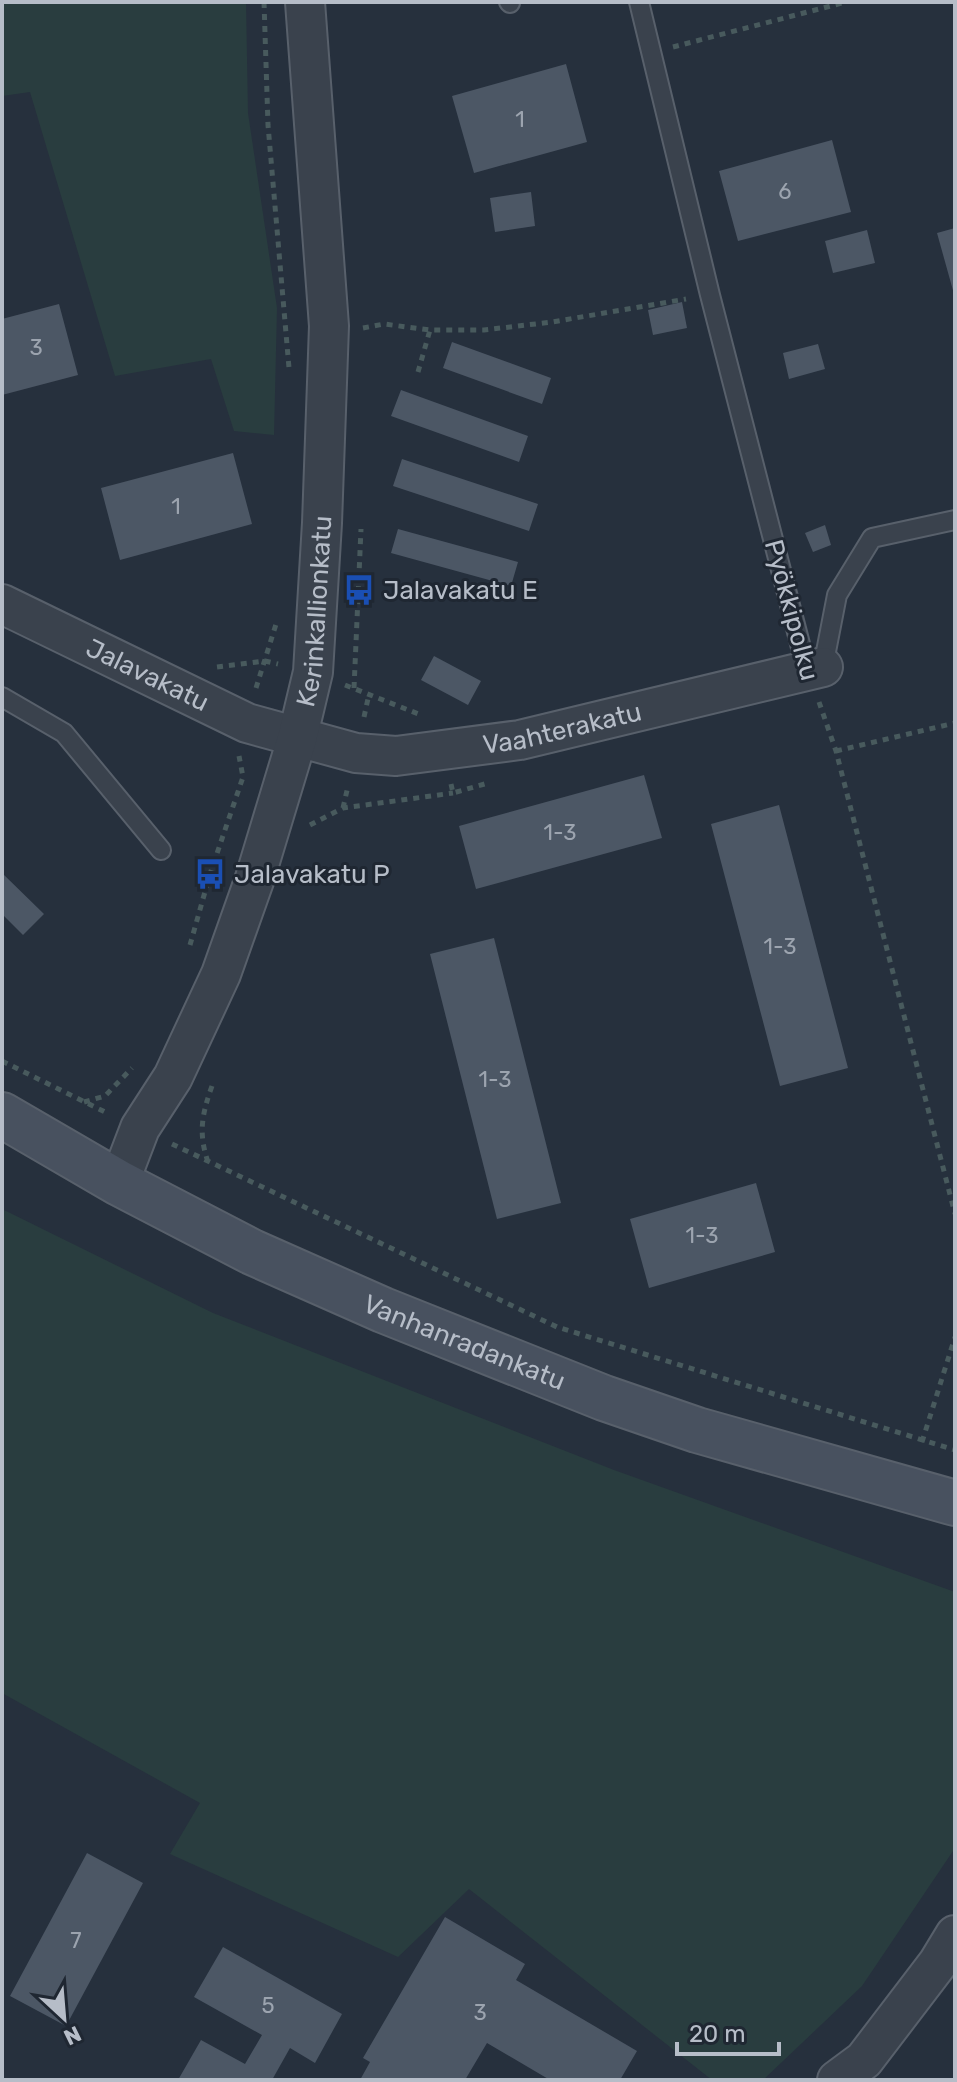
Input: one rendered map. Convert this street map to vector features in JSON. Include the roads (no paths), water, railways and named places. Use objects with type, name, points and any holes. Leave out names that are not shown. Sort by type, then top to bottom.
[{"type":"street","name":"Kerinkallionkatu","points":[[119,1183],[140,1128],[173,1077],[221,974],[255,878],[297,739],[313,672],[329,326],[305,2]]},
{"type":"street","name":"Jalavakatu","points":[[2,604],[247,723],[297,739]]},
{"type":"street","name":"Vaahterakatu","points":[[297,739],[356,753],[396,756],[520,740],[815,669]]},
{"type":"street","name":"Vanhanradankatu","points":[[2,1115],[119,1183],[252,1252],[383,1310],[604,1398],[697,1430],[955,1503]]},
{"type":"street","points":[[837,2080],[864,2060],[938,1963],[955,1935]]},
{"type":"lane","name":"Pyökkipolku","points":[[639,2],[710,295],[815,669]]},
{"type":"lane","points":[[815,669],[837,595],[872,538],[955,520]]},
{"type":"lane","points":[[2,697],[64,733],[161,850]]},
{"type":"place","name":"Jalavakatu E","points":[[359,590]]},
{"type":"place","name":"Jalavakatu P","points":[[210,874]]}]
